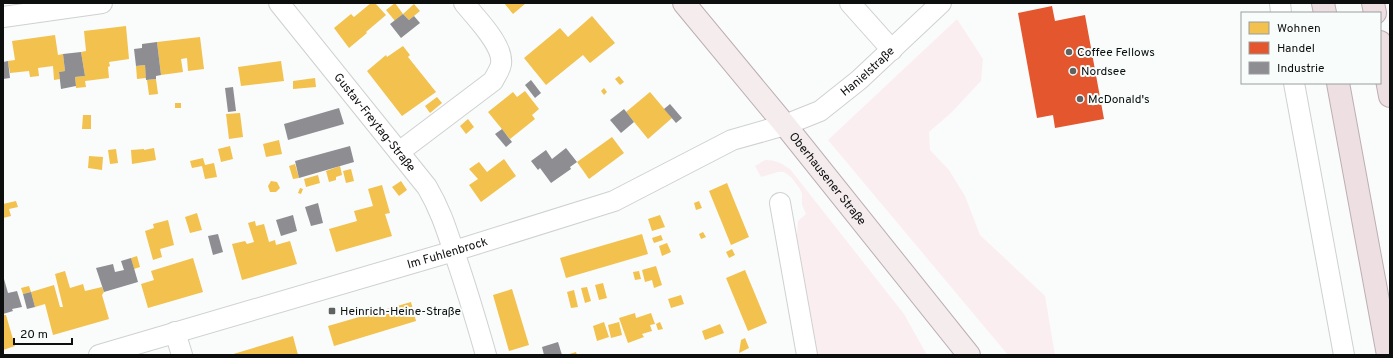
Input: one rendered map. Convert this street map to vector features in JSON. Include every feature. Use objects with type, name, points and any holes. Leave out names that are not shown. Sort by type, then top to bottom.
[{"type":"highway","points":[[1381,47],[1390,96]]},
{"type":"highway","points":[[1338,84],[1388,355]]},
{"type":"main road","name":"Oberhausener Straße","points":[[684,3],[785,125],[970,355]]},
{"type":"street","points":[[3,17],[102,3]]},
{"type":"street","name":"Gustav-Freytag-Straße","points":[[279,3],[399,152],[437,204],[465,282],[486,355]]},
{"type":"street","points":[[399,152],[493,81],[498,73],[501,63],[499,50],[493,39],[464,3]]},
{"type":"street","points":[[850,3],[892,50]]},
{"type":"street","name":"Hanielstraße","points":[[785,125],[820,111],[892,50],[940,3]]},
{"type":"street","points":[[1294,84],[1344,355]]},
{"type":"street","name":"Im Fuhlenbrock","points":[[99,355],[454,251],[614,201],[732,140],[785,125]]},
{"type":"street","points":[[780,203],[807,355]]},
{"type":"street","points":[[175,332],[182,355]]},
{"type":"shaded area","points":[[957,19],[983,59],[981,81],[952,112],[929,132],[930,150],[949,170],[965,196],[980,235],[1045,296],[1055,355],[1008,355],[828,140]]},
{"type":"shaded area","points":[[765,160],[778,162],[790,169],[904,314],[927,355],[815,355],[792,236],[797,235],[798,221],[806,214],[802,205],[802,194],[791,177],[784,172],[778,172],[761,177],[755,166]]},
{"type":"building: Wohnen","points":[[371,3],[375,3],[386,15],[349,48],[334,28],[351,14],[354,17]]},
{"type":"building: Wohnen","points":[[395,3],[403,14],[395,21],[386,10]]},
{"type":"building: Wohnen","points":[[504,3],[526,3],[513,14]]},
{"type":"building: Wohnen","points":[[414,4],[420,11],[409,20],[403,14]]},
{"type":"building: Wohnen","points":[[592,16],[615,43],[590,63],[583,55],[546,85],[524,58],[560,28],[568,37]]},
{"type":"building: Wohnen","points":[[126,26],[129,59],[109,62],[109,78],[85,81],[86,87],[76,88],[75,77],[85,76],[81,52],[86,51],[84,31]]},
{"type":"building: Wohnen","points":[[55,35],[58,55],[63,54],[65,71],[59,72],[60,79],[54,80],[53,66],[38,68],[39,76],[30,77],[29,71],[10,73],[8,61],[15,60],[12,41]]},
{"type":"building: Wohnen","points":[[200,37],[204,69],[188,71],[187,58],[181,59],[183,72],[161,75],[157,42]]},
{"type":"building: Wohnen","points":[[403,46],[410,55],[408,57],[436,92],[402,116],[367,71],[386,55],[387,57]]},
{"type":"building: Wohnen","points":[[281,61],[284,81],[241,86],[238,67]]},
{"type":"building: Wohnen","points":[[145,65],[146,78],[137,79],[136,66]]},
{"type":"building: Wohnen","points":[[619,76],[624,82],[620,85],[615,79]]},
{"type":"building: Wohnen","points":[[315,78],[316,87],[293,89],[293,81]]},
{"type":"building: Wohnen","points":[[156,79],[158,94],[149,95],[147,80]]},
{"type":"building: Wohnen","points":[[604,88],[607,92],[604,95],[601,91]]},
{"type":"building: Wohnen","points":[[525,91],[539,109],[532,115],[535,119],[510,139],[488,112],[513,92],[517,97]]},
{"type":"building: Wohnen","points":[[650,92],[672,118],[648,139],[626,112]]},
{"type":"building: Wohnen","points":[[437,97],[442,103],[430,113],[425,106]]},
{"type":"building: Wohnen","points":[[175,103],[181,103],[181,108],[175,108]]},
{"type":"building: Wohnen","points":[[240,113],[243,137],[229,139],[226,114]]},
{"type":"building: Wohnen","points":[[83,115],[91,115],[91,129],[82,129]]},
{"type":"building: Wohnen","points":[[468,119],[474,127],[466,134],[460,126]]},
{"type":"building: Wohnen","points":[[612,137],[624,153],[589,179],[577,162]]},
{"type":"building: Wohnen","points":[[279,140],[282,154],[266,157],[263,144]]},
{"type":"building: Wohnen","points":[[230,146],[233,159],[221,162],[218,149]]},
{"type":"building: Wohnen","points":[[154,148],[156,160],[132,164],[131,150]]},
{"type":"building: Wohnen","points":[[116,149],[118,163],[110,164],[108,150]]},
{"type":"building: Wohnen","points":[[89,156],[103,157],[102,170],[88,168]]},
{"type":"building: Wohnen","points":[[203,158],[205,165],[214,163],[217,177],[205,179],[202,166],[192,168],[190,161]]},
{"type":"building: Wohnen","points":[[504,159],[516,176],[481,202],[469,185],[478,179],[469,169],[479,162],[487,172]]},
{"type":"building: Wohnen","points":[[295,164],[299,178],[293,179],[289,166]]},
{"type":"building: Wohnen","points":[[340,166],[342,175],[336,177],[336,180],[329,182],[326,171]]},
{"type":"building: Wohnen","points":[[351,169],[354,181],[346,183],[343,171]]},
{"type":"building: Wohnen","points":[[318,175],[320,183],[306,187],[304,179]]},
{"type":"building: Wohnen","points":[[271,181],[277,182],[280,188],[276,192],[270,192],[268,186]]},
{"type":"building: Wohnen","points":[[401,181],[407,190],[399,196],[392,187]]},
{"type":"building: Wohnen","points":[[727,183],[749,237],[731,245],[709,191]]},
{"type":"building: Wohnen","points":[[382,185],[390,213],[385,214],[392,236],[336,252],[329,229],[357,221],[354,211],[373,206],[368,189]]},
{"type":"building: Wohnen","points":[[300,188],[303,189],[301,194],[298,193]]},
{"type":"building: Wohnen","points":[[16,201],[18,207],[9,209],[11,216],[3,218],[3,204]]},
{"type":"building: Wohnen","points":[[699,201],[702,208],[696,210],[694,203]]},
{"type":"building: Wohnen","points":[[197,213],[202,230],[190,233],[185,217]]},
{"type":"building: Wohnen","points":[[660,215],[665,227],[652,231],[648,219]]},
{"type":"building: Wohnen","points":[[168,220],[174,245],[160,249],[162,257],[153,260],[145,231],[154,228],[153,224]]},
{"type":"building: Wohnen","points":[[255,221],[256,226],[264,224],[269,242],[275,240],[276,245],[290,241],[297,264],[242,280],[232,244],[245,241],[247,244],[254,242],[248,223]]},
{"type":"building: Wohnen","points":[[703,232],[706,237],[701,239],[699,234]]},
{"type":"building: Wohnen","points":[[642,234],[648,254],[566,278],[560,258]]},
{"type":"building: Wohnen","points":[[661,235],[663,240],[654,243],[652,238]]},
{"type":"building: Wohnen","points":[[667,243],[671,252],[662,256],[659,246]]},
{"type":"building: Wohnen","points":[[732,249],[735,255],[729,258],[726,252]]},
{"type":"building: Wohnen","points":[[137,256],[140,267],[134,269],[131,258]]},
{"type":"building: Wohnen","points":[[193,258],[203,292],[148,308],[141,284],[154,280],[151,271]]},
{"type":"building: Wohnen","points":[[656,266],[662,285],[654,288],[652,280],[645,282],[642,270]]},
{"type":"building: Wohnen","points":[[745,270],[767,323],[748,331],[726,278]]},
{"type":"building: Wohnen","points":[[65,271],[70,288],[83,284],[85,291],[102,287],[104,292],[102,295],[109,319],[53,335],[45,304],[35,307],[31,292],[54,285],[60,307],[63,307],[55,274]]},
{"type":"building: Wohnen","points":[[639,271],[641,279],[635,280],[633,272]]},
{"type":"building: Wohnen","points":[[603,283],[607,298],[599,300],[595,285]]},
{"type":"building: Wohnen","points":[[29,286],[31,292],[23,294],[21,288]]},
{"type":"building: Wohnen","points":[[587,287],[591,301],[585,303],[581,288]]},
{"type":"building: Wohnen","points":[[512,289],[529,345],[509,351],[493,295]]},
{"type":"building: Wohnen","points":[[574,290],[578,307],[571,308],[567,292]]},
{"type":"building: Wohnen","points":[[681,295],[684,304],[671,308],[668,299]]},
{"type":"building: Wohnen","points":[[411,302],[416,321],[334,346],[328,326]]},
{"type":"building: Wohnen","points":[[635,313],[636,318],[651,313],[655,324],[650,325],[652,331],[642,334],[644,337],[628,343],[619,318]]},
{"type":"building: Wohnen","points":[[3,315],[6,315],[15,346],[3,350]]},
{"type":"building: Wohnen","points":[[604,322],[609,337],[597,341],[593,326]]},
{"type":"building: Wohnen","points":[[619,322],[622,335],[611,338],[608,325]]},
{"type":"building: Wohnen","points":[[660,322],[663,329],[658,330],[656,324]]},
{"type":"building: Wohnen","points":[[720,324],[724,333],[705,340],[702,331]]},
{"type":"building: Wohnen","points":[[293,336],[298,355],[230,355]]},
{"type":"building: Wohnen","points":[[745,338],[749,348],[739,353],[741,340]]},
{"type":"building: Wohnen","points":[[576,352],[577,355],[566,355]]},
{"type":"building: Handel","points":[[1052,6],[1055,21],[1085,15],[1104,119],[1055,128],[1053,115],[1037,118],[1018,13]]},
{"type":"building: Industrie","points":[[403,14],[409,20],[414,16],[420,23],[401,38],[390,24]]},
{"type":"building: Industrie","points":[[157,42],[161,75],[156,76],[156,79],[146,80],[145,65],[136,66],[134,49],[142,48],[142,44]]},
{"type":"building: Industrie","points":[[81,52],[85,76],[75,77],[76,86],[61,89],[59,72],[65,71],[63,54]]},
{"type":"building: Industrie","points":[[8,61],[10,78],[3,79],[3,62]]},
{"type":"building: Industrie","points":[[531,80],[541,93],[535,98],[525,85]]},
{"type":"building: Industrie","points":[[233,87],[236,111],[228,112],[225,88]]},
{"type":"building: Industrie","points":[[670,104],[682,118],[676,123],[664,109]]},
{"type":"building: Industrie","points":[[339,108],[344,124],[288,140],[284,124]]},
{"type":"building: Industrie","points":[[624,109],[634,122],[621,133],[610,120]]},
{"type":"building: Industrie","points":[[502,129],[512,142],[506,147],[495,134]]},
{"type":"building: Industrie","points":[[350,146],[354,162],[299,178],[295,161]]},
{"type":"building: Industrie","points":[[566,148],[577,162],[570,167],[571,169],[551,183],[540,168],[538,170],[531,161],[546,150],[552,159]]},
{"type":"building: Industrie","points":[[318,203],[323,223],[311,226],[305,207]]},
{"type":"building: Industrie","points":[[293,215],[297,231],[281,236],[276,220]]},
{"type":"building: Industrie","points":[[218,234],[223,252],[213,255],[208,236]]},
{"type":"building: Industrie","points":[[131,258],[138,282],[104,292],[96,268],[113,264],[115,272],[124,270],[121,261]]},
{"type":"building: Industrie","points":[[3,279],[8,293],[17,291],[22,307],[12,309],[13,311],[3,314]]},
{"type":"building: Industrie","points":[[31,292],[35,307],[27,309],[23,294]]},
{"type":"building: Industrie","points":[[558,342],[562,355],[544,355],[542,347]]},
{"type":"place","name":"Coffee Fellows","points":[[1069,52]]},
{"type":"place","name":"Nordsee","points":[[1073,71]]},
{"type":"place","name":"McDonald's","points":[[1080,99]]},
{"type":"place","name":"Heinrich-Heine-Straße","points":[[332,311]]}]
